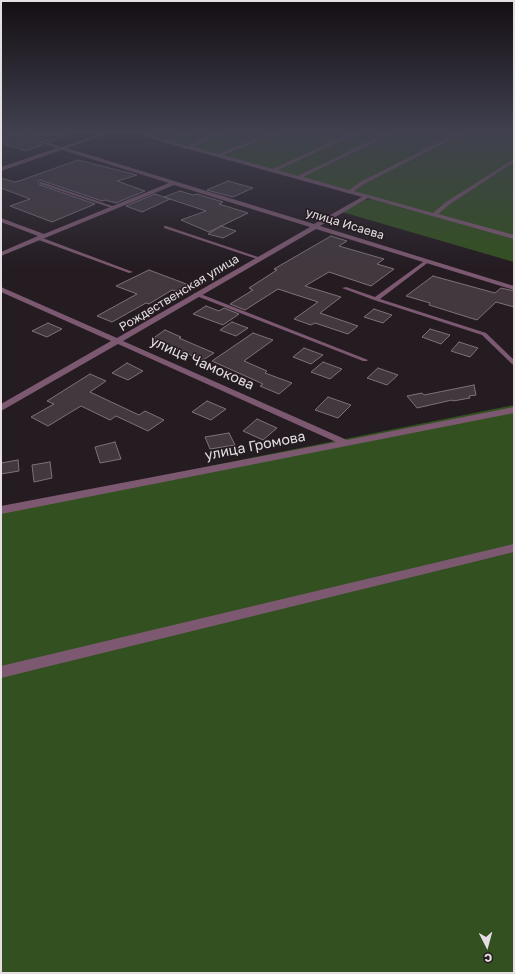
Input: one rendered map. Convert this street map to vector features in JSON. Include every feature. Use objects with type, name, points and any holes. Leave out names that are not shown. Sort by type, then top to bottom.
[{"type":"street","name":"улица Исаева","points":[[158,177],[514,288]]},
{"type":"street","points":[[349,192],[373,177]]},
{"type":"street","points":[[434,215],[448,203],[487,177]]},
{"type":"street","points":[[297,178],[368,196],[514,237]]},
{"type":"street","points":[[1,254],[174,182]]},
{"type":"street","name":"Рождественская улица","points":[[1,408],[120,341],[196,294],[368,196]]},
{"type":"street","points":[[1,220],[41,237]]},
{"type":"street","name":"улица Чамокова","points":[[1,289],[347,443]]},
{"type":"street","name":"улица Громова","points":[[1,510],[514,410]]},
{"type":"street","points":[[1,672],[514,548]]},
{"type":"lane","points":[[41,184],[113,207]]},
{"type":"lane","points":[[166,227],[259,258]]},
{"type":"lane","points":[[41,237],[131,272]]},
{"type":"lane","points":[[376,299],[428,261]]},
{"type":"lane","points":[[344,288],[484,334],[514,363]]},
{"type":"lane","points":[[196,294],[366,360]]},
{"type":"green space","points":[[295,177],[514,177],[514,262],[342,212],[365,200],[373,199]]},
{"type":"green space","points":[[514,405],[514,973],[1,973],[1,508]]},
{"type":"building","points":[[29,177],[129,177],[117,181],[145,191],[116,203],[105,200],[102,201],[40,180],[38,182],[40,185],[95,204],[52,222],[10,206],[30,199],[1,188],[1,178],[14,182]]},
{"type":"building","points":[[228,181],[253,188],[233,197],[207,190]]},
{"type":"building","points":[[180,191],[193,195],[197,194],[223,202],[219,204],[248,213],[209,232],[181,220],[206,211],[164,197]]},
{"type":"building","points":[[155,194],[170,199],[142,212],[126,206]]},
{"type":"building","points":[[221,226],[236,231],[223,238],[208,234]]},
{"type":"building","points":[[331,236],[347,241],[339,246],[384,259],[377,264],[394,269],[371,286],[329,272],[305,286],[341,297],[320,313],[358,326],[348,334],[315,323],[311,325],[294,319],[318,302],[278,289],[245,310],[230,304],[253,290],[249,288],[277,270],[274,269]]},
{"type":"building","points":[[149,270],[189,285],[177,291],[172,290],[149,304],[146,303],[112,322],[97,316],[137,294],[116,286]]},
{"type":"building","points":[[433,276],[495,293],[501,288],[514,291],[514,307],[496,302],[477,320],[406,296]]},
{"type":"building","points":[[206,306],[219,311],[224,308],[239,314],[223,325],[193,314]]},
{"type":"building","points":[[374,309],[392,315],[383,323],[364,317]]},
{"type":"building","points":[[232,322],[248,328],[236,336],[220,330]]},
{"type":"building","points":[[48,323],[62,329],[47,337],[32,331]]},
{"type":"building","points":[[430,329],[450,335],[441,344],[422,337]]},
{"type":"building","points":[[165,330],[181,337],[179,338],[214,353],[203,360],[152,339]]},
{"type":"building","points":[[253,333],[273,340],[244,361],[267,371],[265,373],[292,383],[279,394],[260,386],[263,384],[212,361]]},
{"type":"building","points":[[459,342],[478,348],[470,357],[451,351]]},
{"type":"building","points":[[304,348],[323,355],[311,364],[293,357]]},
{"type":"building","points":[[323,362],[342,369],[330,379],[311,372]]},
{"type":"building","points":[[127,363],[143,371],[128,380],[112,373]]},
{"type":"building","points":[[378,368],[398,375],[387,385],[367,378]]},
{"type":"building","points":[[90,374],[106,381],[90,392],[139,415],[145,411],[164,420],[148,431],[116,416],[110,420],[81,406],[48,426],[31,417],[54,404],[47,401]]},
{"type":"building","points":[[474,385],[476,395],[469,396],[470,398],[452,400],[417,408],[407,396],[422,393],[424,395]]},
{"type":"building","points":[[328,397],[351,405],[338,418],[315,410]]},
{"type":"building","points":[[207,401],[226,409],[211,420],[192,412]]},
{"type":"building","points":[[257,419],[277,428],[263,440],[243,431]]},
{"type":"building","points":[[229,433],[235,445],[210,449],[205,437]]},
{"type":"building","points":[[115,442],[121,459],[100,463],[95,447]]},
{"type":"building","points":[[18,460],[19,471],[1,474],[1,463]]},
{"type":"building","points":[[50,462],[52,478],[34,482],[32,465]]}]
